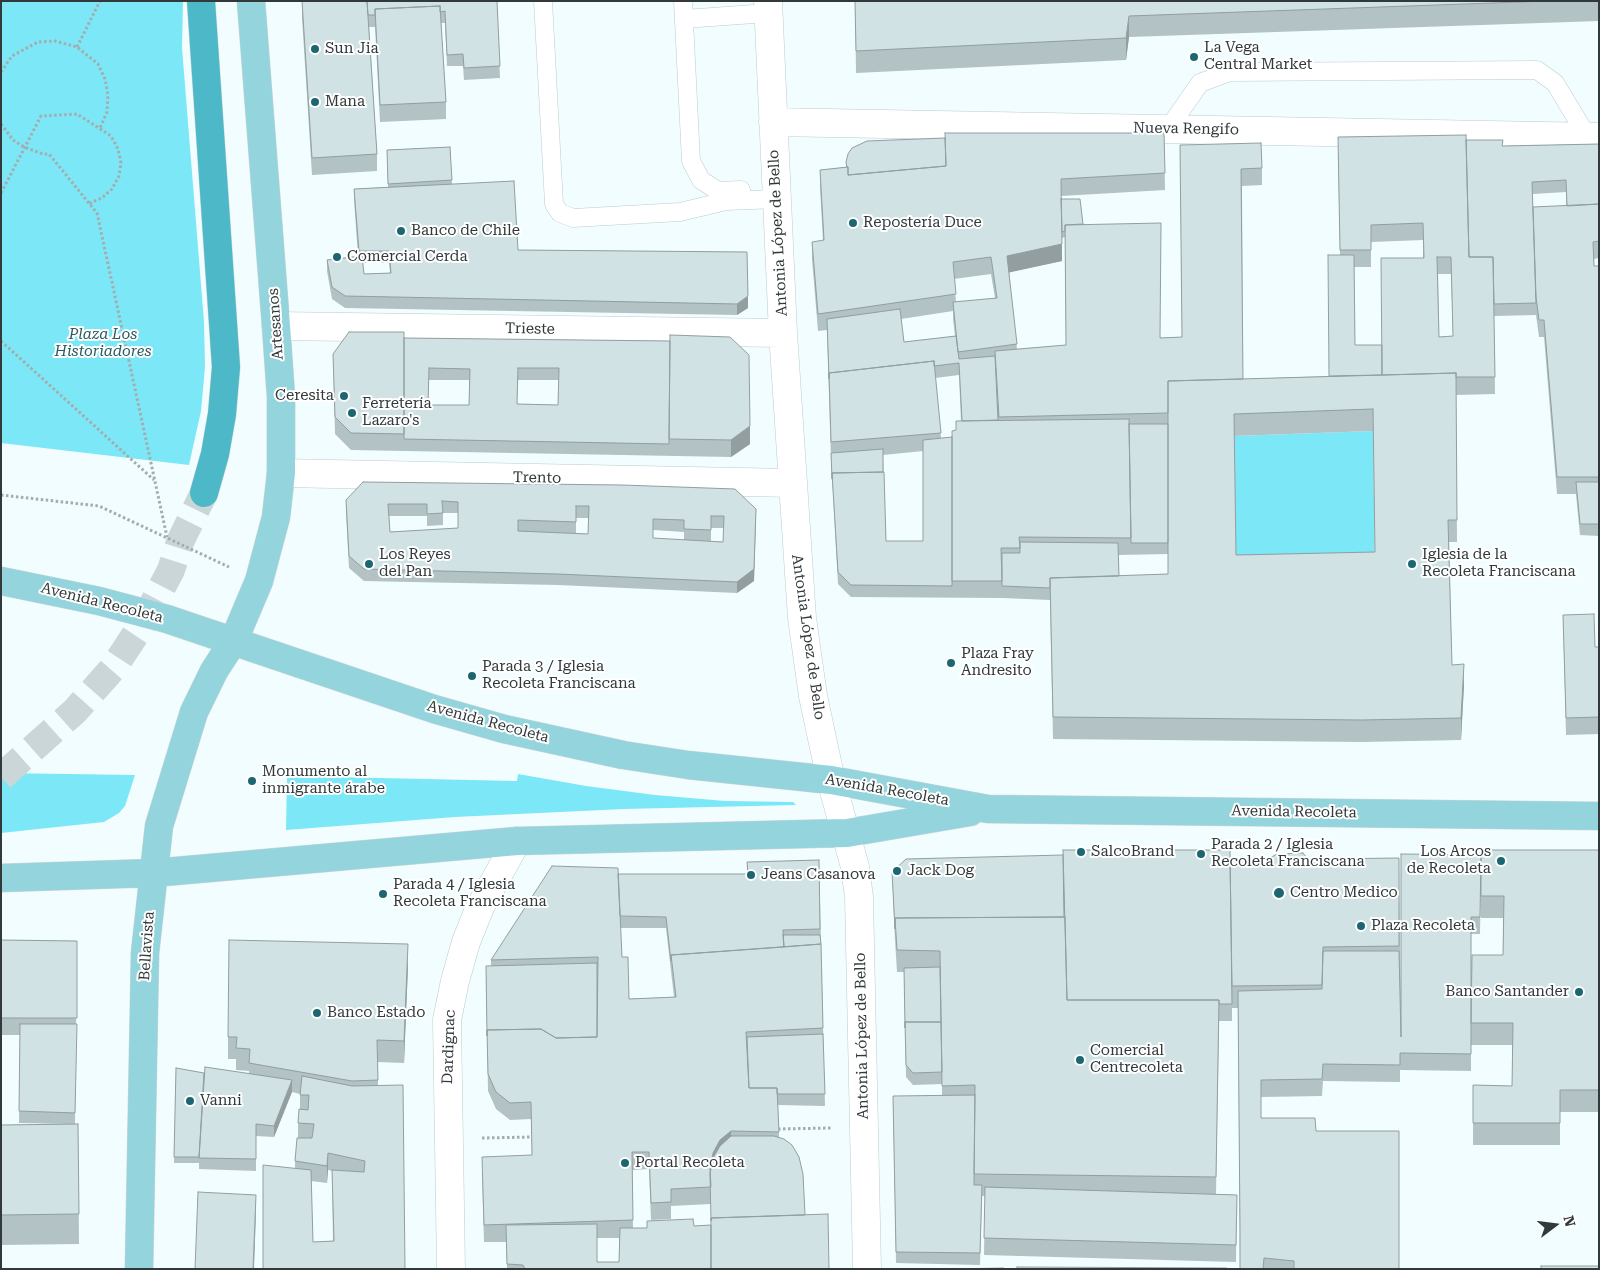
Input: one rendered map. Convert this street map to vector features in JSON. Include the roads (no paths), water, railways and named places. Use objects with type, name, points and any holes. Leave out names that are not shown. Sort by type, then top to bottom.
[{"type":"highway","points":[[201,1],[226,367],[217,444],[204,493]]},
{"type":"main road","name":"Artesanos","points":[[234,640],[259,581],[276,517],[281,473],[281,397],[251,1]]},
{"type":"main road","name":"Avenida Recoleta","points":[[1,581],[99,601],[167,619],[234,640],[434,709],[504,729],[624,755],[688,765],[831,780],[988,809],[1599,816]]},
{"type":"main road","name":"Bellavista","points":[[138,1269],[145,953],[159,826],[194,712],[214,671],[234,640]]},
{"type":"main road","name":"Avenida Recoleta","points":[[1,878],[153,873],[517,841],[847,833],[988,809]]},
{"type":"street","name":"Antonia López de Bello","points":[[768,7],[784,333],[802,618],[814,696],[831,780],[856,867],[859,897],[866,1269]]},
{"type":"street","name":"Nueva Rengifo","points":[[773,122],[1593,136]]},
{"type":"street","name":"Trieste","points":[[276,326],[784,333]]},
{"type":"street","name":"Trento","points":[[281,473],[793,483]]},
{"type":"street","name":"Dardignac","points":[[451,1269],[447,1020],[454,981],[480,907],[517,841]]},
{"type":"lane","points":[[543,1],[554,204],[560,213],[573,218],[680,212],[726,201],[777,193]]},
{"type":"lane","points":[[698,207],[701,180],[692,161],[683,10],[768,7]]},
{"type":"lane","points":[[1168,129],[1200,83],[1229,72],[1537,70],[1555,83],[1593,136]]},
{"type":"lane","points":[[701,180],[718,191],[777,193]]},
{"type":"tunnel","points":[[1,777],[75,711],[114,667],[143,623],[171,570],[180,542],[204,493]]},
{"type":"place","name":"Sun Jia","points":[[315,49]]},
{"type":"place","name":"La Vega Central Market","points":[[1194,57]]},
{"type":"place","name":"Mana","points":[[315,102]]},
{"type":"place","name":"Repostería Duce","points":[[853,223]]},
{"type":"place","name":"Banco de Chile","points":[[401,231]]},
{"type":"place","name":"Comercial Cerda","points":[[337,257]]},
{"type":"place","name":"Ceresita","points":[[344,396]]},
{"type":"place","name":"Ferretería Lazaro's","points":[[352,413]]},
{"type":"place","name":"Los Reyes del Pan","points":[[369,564]]},
{"type":"place","name":"Iglesia de la Recoleta Franciscana","points":[[1412,564]]},
{"type":"place","name":"Plaza Fray Andresito","points":[[951,663]]},
{"type":"place","name":"Parada 3 / Iglesia Recoleta Franciscana","points":[[472,676]]},
{"type":"place","name":"Monumento al inmigrante árabe","points":[[252,781]]},
{"type":"place","name":"SalcoBrand","points":[[1081,852]]},
{"type":"place","name":"Parada 2 / Iglesia Recoleta Franciscana","points":[[1201,854]]},
{"type":"place","name":"Los Arcos de Recoleta","points":[[1501,861]]},
{"type":"place","name":"Jack Dog","points":[[897,871]]},
{"type":"place","name":"Jeans Casanova","points":[[751,875]]},
{"type":"place","name":"Centro Medico","points":[[1279,893]]},
{"type":"place","name":"Parada 4 / Iglesia Recoleta Franciscana","points":[[383,894]]},
{"type":"place","name":"Plaza Recoleta","points":[[1361,926]]},
{"type":"place","name":"Banco Santander","points":[[1579,992]]},
{"type":"place","name":"Banco Estado","points":[[317,1013]]},
{"type":"place","name":"Comercial Centrecoleta","points":[[1080,1060]]},
{"type":"place","name":"Vanni","points":[[190,1101]]},
{"type":"place","name":"Portal Recoleta","points":[[625,1163]]},
{"type":"park label","name":"Plaza Los Historiadores","points":[[103,344]]}]
